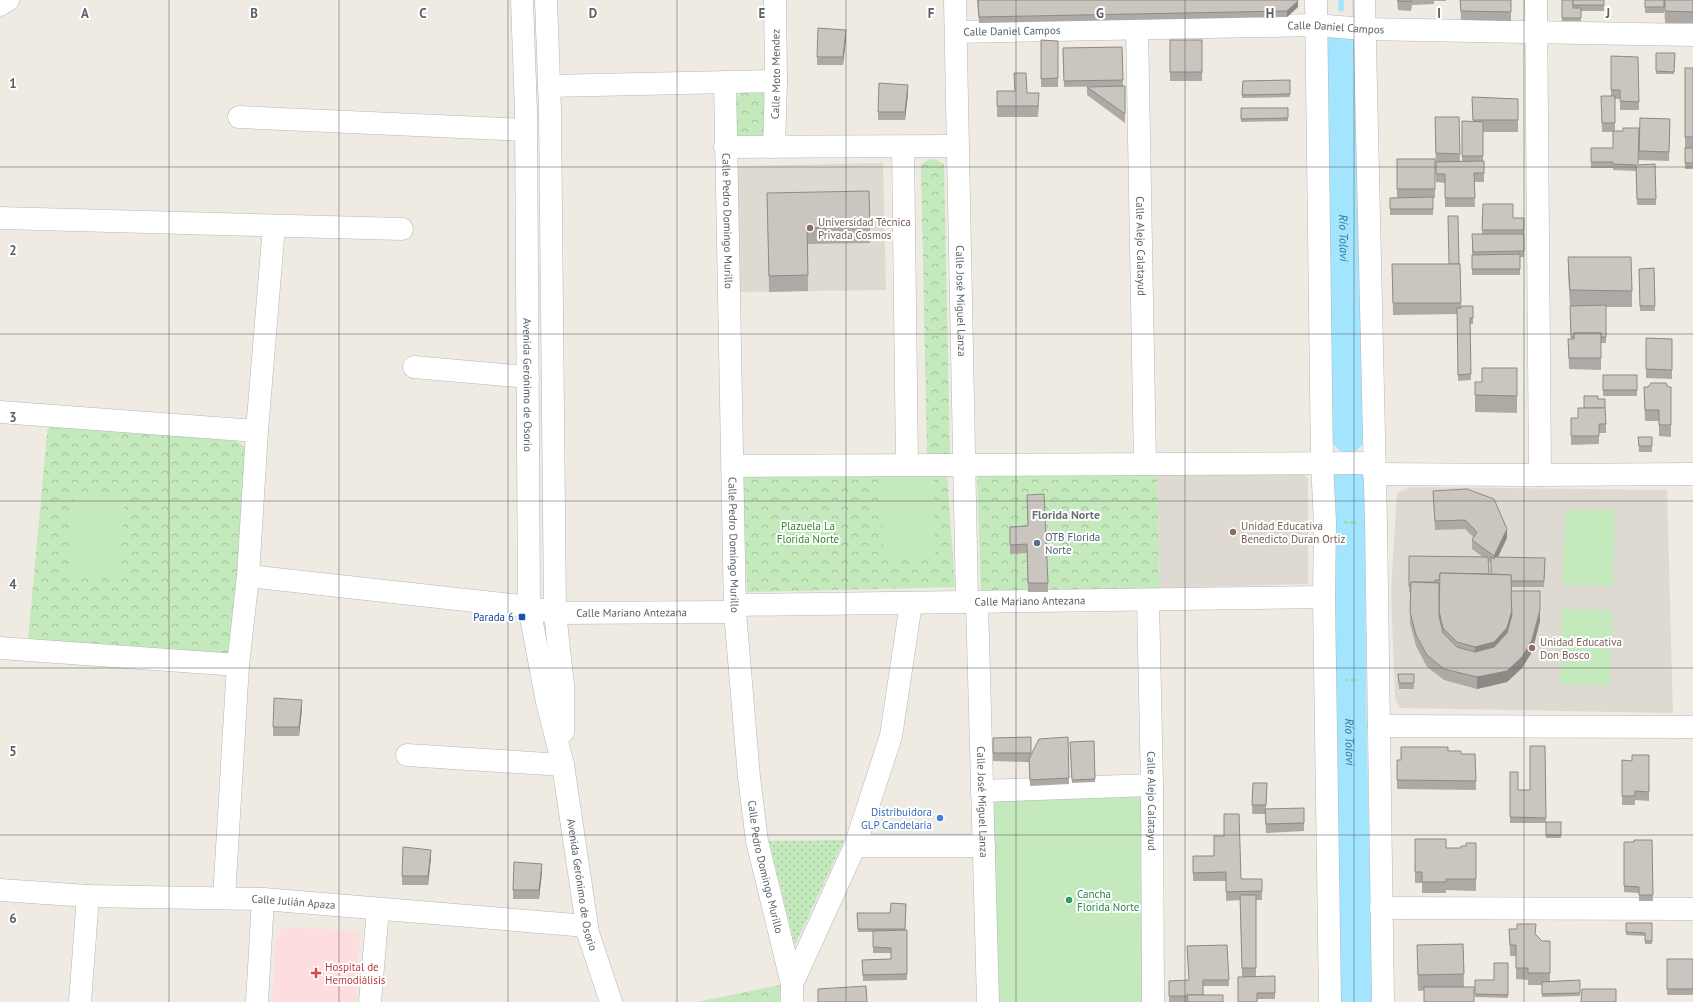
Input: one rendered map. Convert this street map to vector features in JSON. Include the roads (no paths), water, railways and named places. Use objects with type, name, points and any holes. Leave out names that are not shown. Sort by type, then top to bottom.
[{"type":"street","points":[[0,5],[8,0]]},
{"type":"street","name":"Avenida Gerónimo de Osorio","points":[[522,0],[528,377],[529,607],[547,702],[563,765],[587,926],[611,1002]]},
{"type":"street","name":"Avenida Gerónimo de Osorio","points":[[546,0],[550,110],[555,613],[563,685],[563,765]]},
{"type":"street","name":"Calle Moto Mendez","points":[[774,147],[776,81],[775,0]]},
{"type":"street","name":"Calle José Miguel Lanza","points":[[955,0],[964,465],[982,791],[988,1002]]},
{"type":"street","points":[[1316,0],[1315,25],[1322,463],[1325,522],[1324,597],[1330,1002]]},
{"type":"street","points":[[1364,0],[1384,1002]]},
{"type":"street","points":[[1536,0],[1540,475]]},
{"type":"street","name":"Calle Daniel Campos","points":[[956,32],[1137,27],[1315,25],[1364,29],[1693,35]]},
{"type":"street","name":"Calle Alejo Calatayud","points":[[1137,27],[1145,464]]},
{"type":"street","points":[[549,86],[776,81]]},
{"type":"street","name":"Calle Pedro Domingo Murillo","points":[[725,82],[725,147],[735,609],[749,777],[758,841],[792,993]]},
{"type":"street","points":[[239,117],[525,121],[550,110]]},
{"type":"street","points":[[903,146],[907,465]]},
{"type":"street","points":[[725,147],[958,146]]},
{"type":"street","points":[[0,218],[402,229]]},
{"type":"street","points":[[224,898],[238,665],[248,576],[274,226]]},
{"type":"street","points":[[414,367],[528,377]]},
{"type":"street","points":[[0,412],[258,431]]},
{"type":"street","points":[[733,466],[1322,463],[1374,469],[1540,475],[1693,474]]},
{"type":"street","name":"Calle Mariano Antezana","points":[[248,576],[529,607],[555,613],[911,603],[1324,597]]},
{"type":"street","name":"Calle Alejo Calatayud","points":[[1148,600],[1152,785],[1153,1002]]},
{"type":"street","points":[[792,993],[855,846],[890,736],[911,603]]},
{"type":"street","points":[[0,648],[238,665]]},
{"type":"street","points":[[1379,726],[1693,727]]},
{"type":"street","points":[[407,755],[563,765]]},
{"type":"street","points":[[982,791],[1152,785]]},
{"type":"street","points":[[855,846],[984,846]]},
{"type":"street","name":"Calle Julián Apaza","points":[[0,890],[88,896],[263,899],[587,926]]},
{"type":"street","points":[[80,1002],[88,896]]},
{"type":"street","points":[[257,1002],[263,899]]},
{"type":"street","points":[[1382,908],[1693,909]]},
{"type":"street","points":[[370,1002],[378,909]]},
{"type":"waterway","name":"Río Tolavi","points":[[1341,0],[1341,9]]},
{"type":"waterway","name":"Río Tolavi","points":[[1341,40],[1348,436]]},
{"type":"waterway","name":"Río Tolavi","points":[[1348,482],[1350,715],[1356,1002]]},
{"type":"place","name":"Universidad Técnica Privada Cosmos","points":[[810,228]]},
{"type":"place","name":"Unidad Educativa Benedicto Duran Ortiz","points":[[1233,532]]},
{"type":"place","name":"OTB Florida Norte","points":[[1037,543]]},
{"type":"place","name":"Parada 6","points":[[522,617]]},
{"type":"place","name":"Unidad Educativa Don Bosco","points":[[1532,648]]},
{"type":"place","name":"Distribuidora GLP Candelaria","points":[[940,818]]},
{"type":"place","name":"Cancha Florida Norte","points":[[1069,900]]},
{"type":"place","name":"Hospital de Hemodiálisis","points":[[316,973]]},
{"type":"district","name":"Florida Norte","points":[[1066,514]]},
{"type":"park label","name":"Plazuela La Florida Norte","points":[[808,532]]}]
